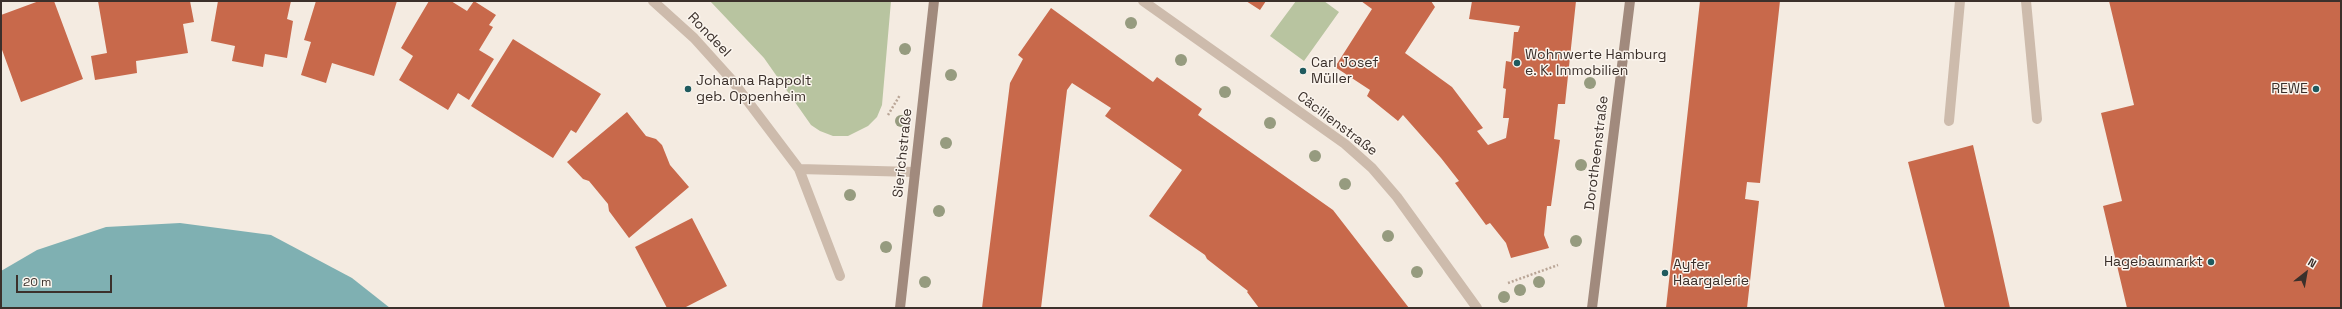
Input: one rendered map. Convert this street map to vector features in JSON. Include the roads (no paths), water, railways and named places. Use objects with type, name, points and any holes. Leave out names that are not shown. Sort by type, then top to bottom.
[{"type":"main road","name":"Sierichstraße","points":[[900,308],[934,1]]},
{"type":"main road","name":"Dorotheenstraße","points":[[1592,308],[1630,1]]},
{"type":"street","name":"Rondeel","points":[[653,1],[694,38],[731,79],[799,169],[840,276]]},
{"type":"street","name":"Cäcilienstraße","points":[[1143,1],[1345,144],[1372,168],[1397,197],[1478,308]]},
{"type":"street","points":[[1949,121],[1960,1]]},
{"type":"street","points":[[2026,1],[2038,119]]},
{"type":"street","points":[[799,169],[915,172]]},
{"type":"water","points":[[180,223],[271,235],[352,278],[390,308],[1,308],[1,271],[37,250],[106,227]]},
{"type":"place","name":"Wohnwerte Hamburg e. K. Immobilien","points":[[1517,63]]},
{"type":"place","name":"Carl Josef Müller","points":[[1303,71]]},
{"type":"place","name":"Johanna Rappolt geb. Oppenheim","points":[[688,89]]},
{"type":"place","name":"REWE","points":[[2316,89]]},
{"type":"place","name":"Hagebaumarkt","points":[[2211,262]]},
{"type":"place","name":"Ayfer Haargalerie","points":[[1665,273]]}]
